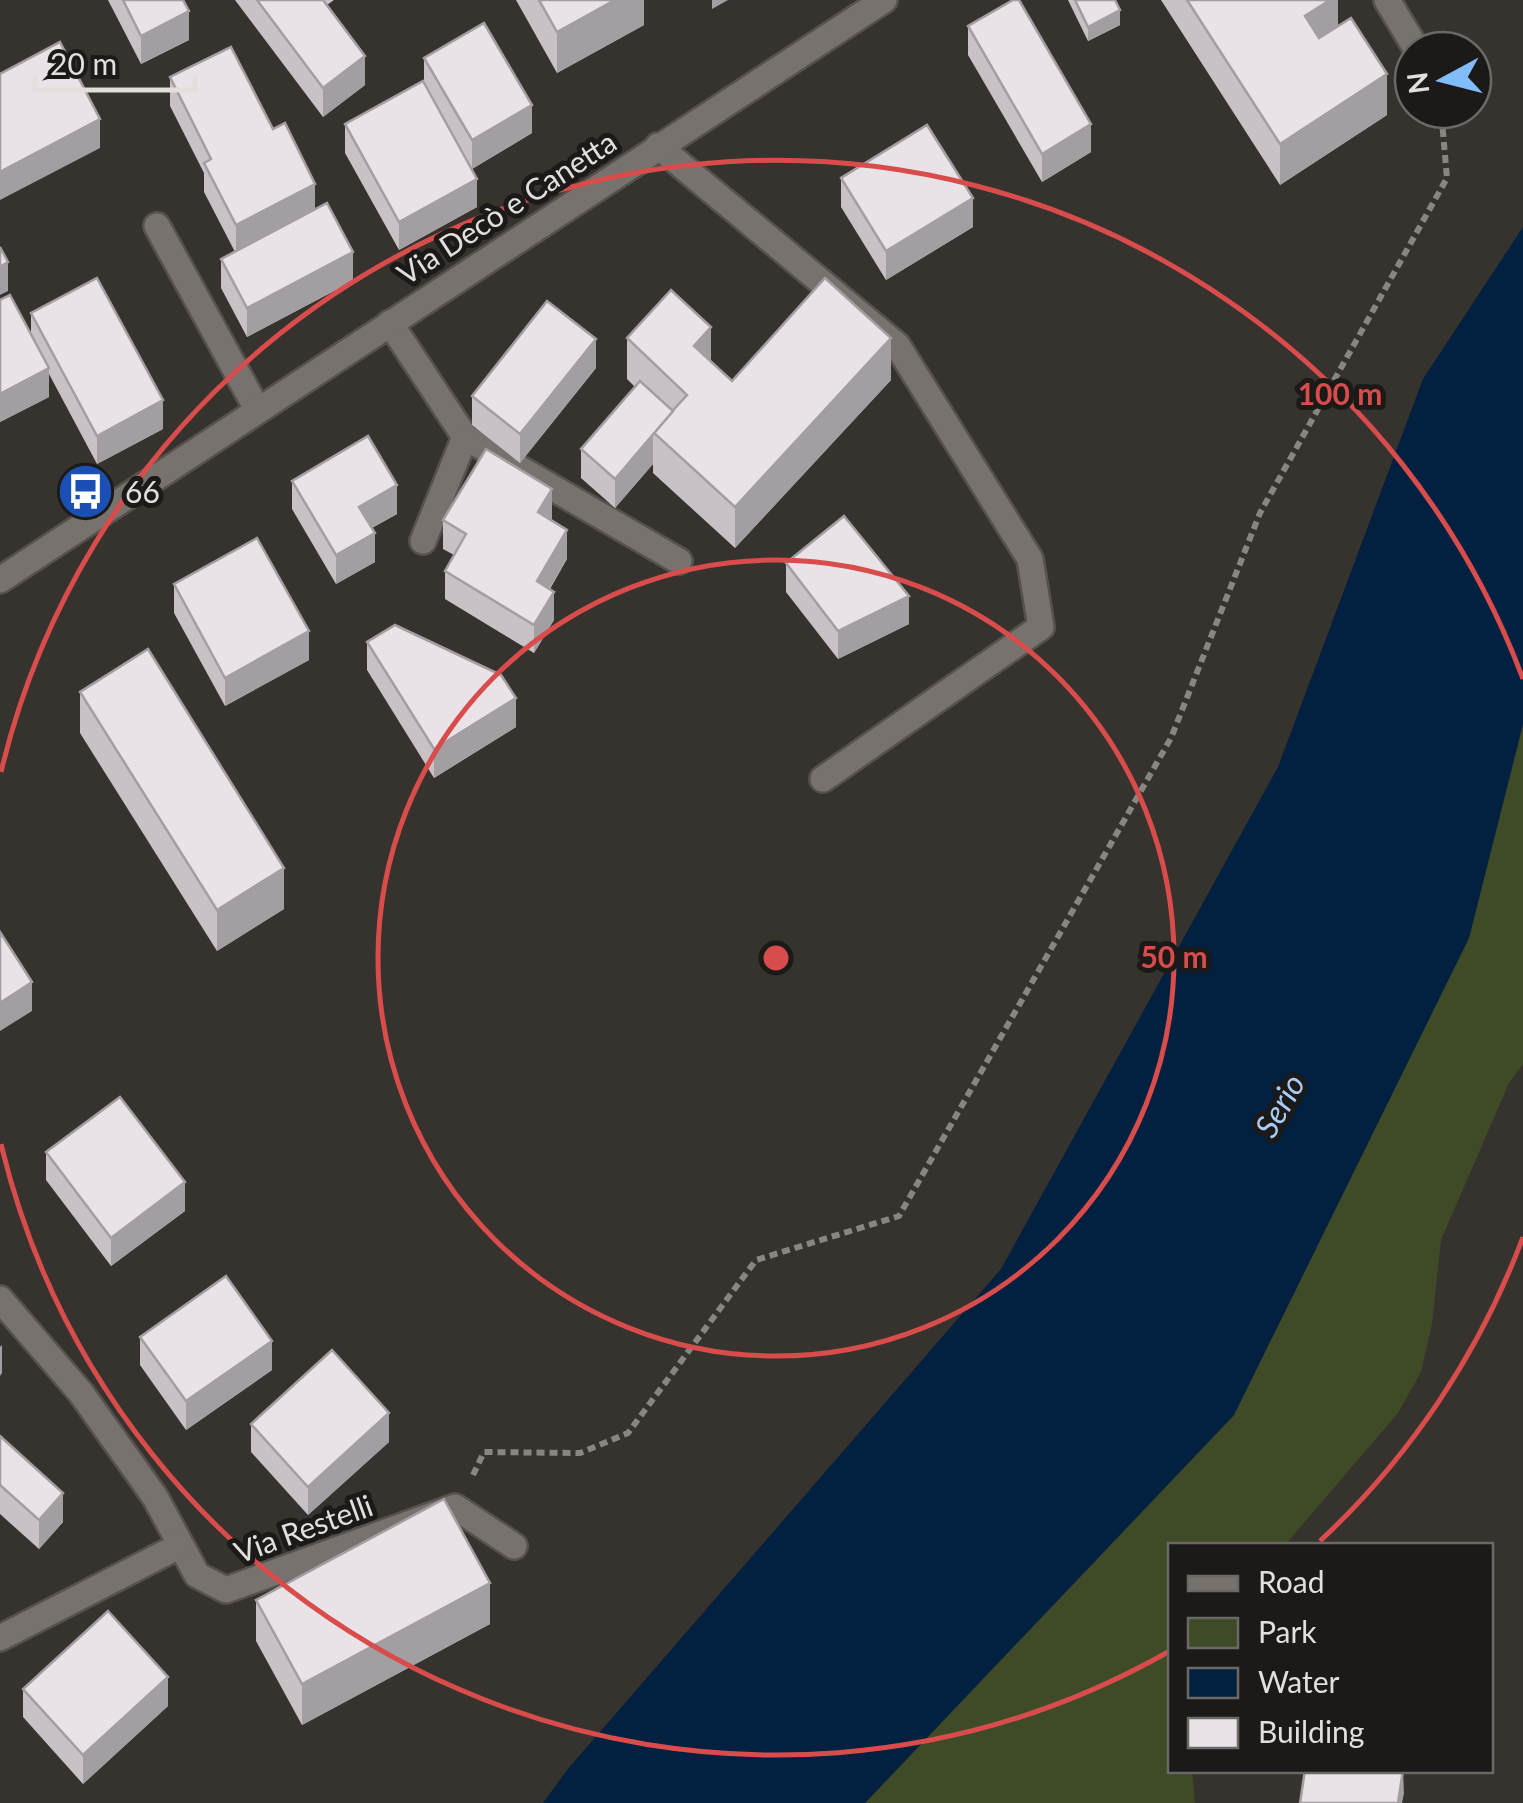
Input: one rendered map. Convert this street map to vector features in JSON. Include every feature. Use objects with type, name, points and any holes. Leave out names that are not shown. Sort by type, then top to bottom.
[{"type":"street","name":"Via Decò e Canetta","points":[[0,580],[884,0]]},
{"type":"street","points":[[1388,0],[1405,30]]},
{"type":"street","name":"Via Decò e Canetta","points":[[658,146],[897,345],[1030,559],[1042,627],[823,779]]},
{"type":"street","points":[[157,226],[256,409]]},
{"type":"street","name":"Via Decò e Canetta","points":[[390,323],[465,438],[679,560]]},
{"type":"street","points":[[422,542],[465,438]]},
{"type":"street","name":"Via Restelli","points":[[0,1299],[81,1393],[154,1496],[197,1575],[226,1590],[456,1506]]},
{"type":"street","points":[[456,1506],[514,1546]]},
{"type":"street","points":[[0,1638],[179,1546]]},
{"type":"path","points":[[456,1506],[484,1452],[580,1453],[628,1434],[756,1260],[899,1216],[1171,738],[1260,513],[1446,178],[1442,130]]},
{"type":"green space","points":[[1523,724],[1523,1064],[1509,1083],[1441,1240],[1432,1324],[1421,1372],[1398,1413],[1287,1543],[1168,1543],[1168,1773],[1192,1773],[1195,1803],[865,1803],[1234,1415],[1469,938]]},
{"type":"water","name":"Serio","points":[[1523,227],[1523,724],[1469,938],[1234,1415],[865,1803],[543,1803],[567,1770],[1001,1269],[1278,767],[1423,379]]},
{"type":"building","points":[[123,0],[183,0],[189,11],[141,36]]},
{"type":"building","points":[[257,0],[323,0],[365,56],[323,88]]},
{"type":"building","points":[[539,0],[615,0],[557,32]]},
{"type":"building","points":[[1019,0],[1091,124],[1042,154],[968,26]]},
{"type":"building","points":[[1075,0],[1115,0],[1120,10],[1088,27]]},
{"type":"building","points":[[1187,0],[1330,0],[1305,16],[1319,38],[1351,18],[1387,74],[1280,144]]},
{"type":"building","points":[[484,23],[532,105],[472,140],[424,58]]},
{"type":"building","points":[[60,42],[100,119],[0,172],[0,74]]},
{"type":"building","points":[[231,47],[273,129],[285,123],[315,184],[236,225],[204,163],[211,159],[170,77]]},
{"type":"building","points":[[423,81],[477,179],[399,222],[345,124]]},
{"type":"building","points":[[927,125],[973,198],[886,251],[841,178]]},
{"type":"building","points":[[327,203],[353,252],[247,308],[221,259]]},
{"type":"building","points":[[0,247],[8,262],[0,267]]},
{"type":"building","points":[[97,278],[163,400],[97,436],[31,313]]},
{"type":"building","points":[[825,278],[891,338],[735,507],[653,432],[687,395],[627,338],[671,290],[711,327],[694,346],[732,381]]},
{"type":"building","points":[[10,295],[49,368],[0,394],[0,300]]},
{"type":"building","points":[[547,301],[596,339],[520,434],[472,396]]},
{"type":"building","points":[[640,381],[673,411],[615,479],[581,449]]},
{"type":"building","points":[[368,436],[397,485],[359,507],[375,533],[336,555],[292,481]]},
{"type":"building","points":[[486,449],[552,489],[538,512],[567,530],[537,581],[554,592],[534,625],[445,571],[466,534],[443,520]]},
{"type":"building","points":[[844,516],[909,596],[838,631],[786,563]]},
{"type":"building","points":[[257,538],[309,631],[225,678],[174,584]]},
{"type":"building","points":[[395,625],[501,675],[516,698],[434,749],[367,642]]},
{"type":"building","points":[[148,649],[284,868],[217,910],[80,692]]},
{"type":"building","points":[[0,932],[32,982],[0,1003]]},
{"type":"building","points":[[120,1097],[185,1182],[111,1238],[46,1152]]},
{"type":"building","points":[[226,1276],[272,1341],[186,1401],[140,1337]]},
{"type":"building","points":[[332,1350],[389,1413],[308,1487],[251,1424]]},
{"type":"building","points":[[0,1436],[63,1493],[39,1520],[0,1485]]},
{"type":"building","points":[[444,1499],[490,1583],[302,1684],[256,1600]]},
{"type":"building","points":[[108,1611],[168,1677],[83,1755],[23,1689]]},
{"type":"building","points":[[1305,1773],[1403,1773],[1398,1803],[1300,1803]]},
{"type":"place","name":"66","points":[[86,491]]}]
